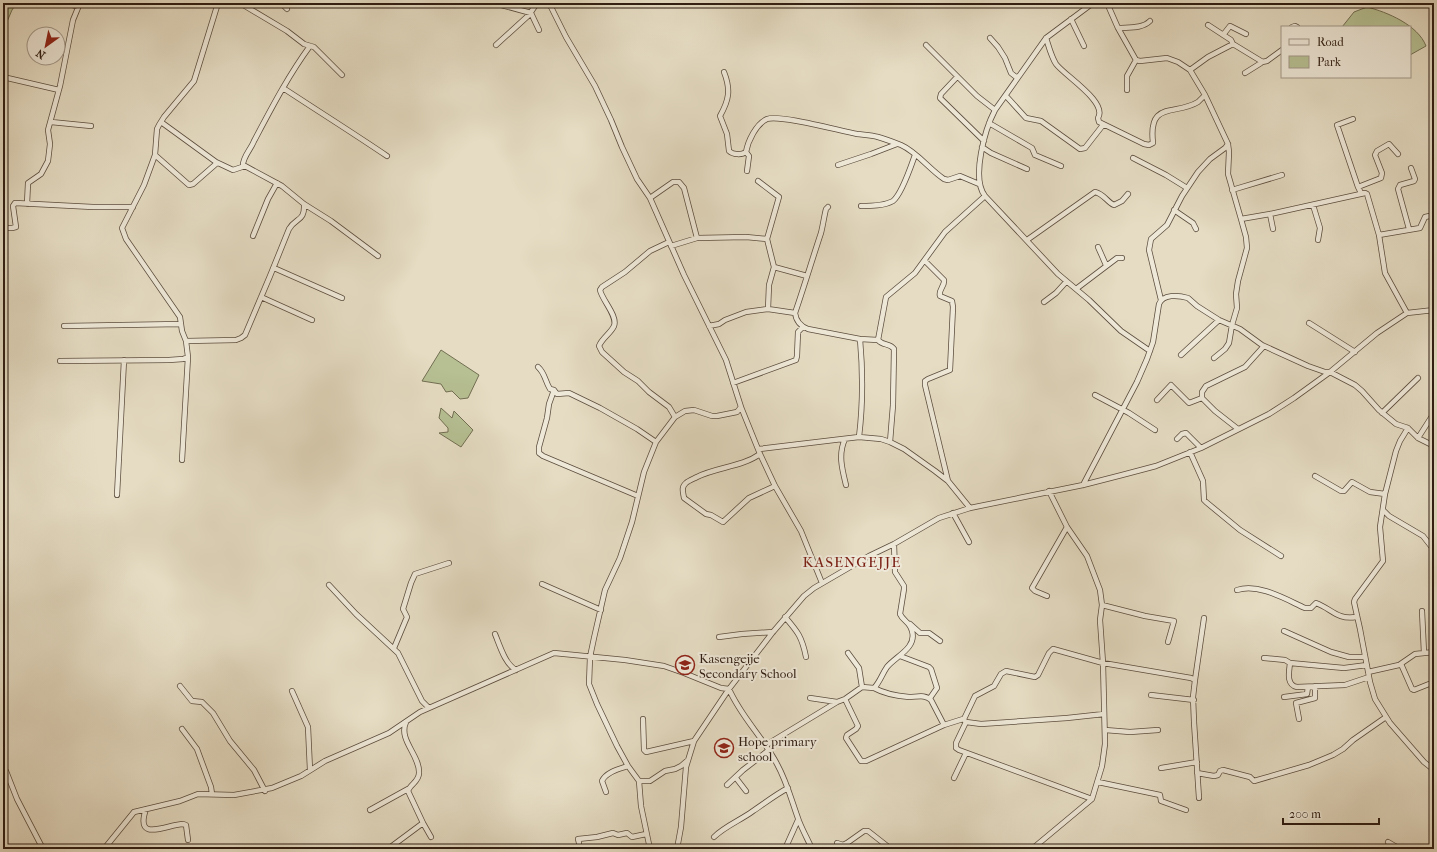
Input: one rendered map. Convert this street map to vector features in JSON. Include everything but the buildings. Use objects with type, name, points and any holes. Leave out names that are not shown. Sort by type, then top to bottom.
[{"type":"street","points":[[27,204],[28,183],[41,174],[48,161],[50,144],[48,130],[59,90],[74,15],[79,5],[67,3]]},
{"type":"street","points":[[182,460],[188,357],[181,319],[126,239],[122,228],[144,185],[156,155],[157,129],[194,81],[218,3]]},
{"type":"street","points":[[240,3],[287,31],[304,44],[314,47],[342,75]]},
{"type":"street","points":[[281,3],[287,9]]},
{"type":"street","points":[[494,3],[531,13],[539,30]]},
{"type":"street","points":[[496,45],[531,13],[537,3]]},
{"type":"street","points":[[549,3],[566,37],[595,86],[612,120],[622,147],[637,178],[650,198],[670,244],[726,360],[741,407],[775,486],[801,531],[822,583]]},
{"type":"street","points":[[1093,3],[1046,38],[995,110],[989,123],[982,147],[979,184],[981,191],[985,196],[1066,282],[1076,289],[1120,331],[1150,351]]},
{"type":"street","points":[[1107,3],[1118,28],[1136,60]]},
{"type":"street","points":[[1071,19],[1084,46]]},
{"type":"street","points":[[1118,28],[1146,25],[1150,21]]},
{"type":"street","points":[[1208,25],[1233,44],[1262,62]]},
{"type":"street","points":[[1223,35],[1230,26],[1246,34]]},
{"type":"street","points":[[990,38],[1003,54],[1012,74],[1016,77],[1019,76]]},
{"type":"street","points":[[1046,38],[1052,55],[1062,72],[1082,87],[1097,105],[1100,111],[1098,121],[1103,125],[1144,144],[1150,145],[1153,142],[1152,125],[1158,116],[1169,110],[1197,102],[1205,95]]},
{"type":"street","points":[[1190,70],[1210,56],[1231,47],[1233,44]]},
{"type":"street","points":[[926,45],[977,96],[995,110]]},
{"type":"street","points":[[243,166],[243,161],[273,105],[310,46]]},
{"type":"street","points":[[1245,73],[1281,52]]},
{"type":"street","points":[[1136,60],[1140,61],[1167,58],[1178,62],[1190,70],[1205,95],[1228,144],[1228,174],[1241,219],[1247,248],[1238,281],[1236,294],[1237,308],[1228,346],[1214,358]]},
{"type":"street","points":[[1127,90],[1127,76],[1136,60]]},
{"type":"street","points":[[724,72],[729,88],[724,109],[720,116],[726,134],[729,151],[732,153],[742,154],[746,152]]},
{"type":"street","points":[[3,77],[59,90]]},
{"type":"street","points":[[957,77],[941,94],[940,98],[984,141]]},
{"type":"street","points":[[283,88],[316,110],[332,118],[387,156]]},
{"type":"street","points":[[1006,96],[1026,118],[1041,121],[1080,149],[1085,148],[1096,136],[1103,125]]},
{"type":"street","points":[[747,171],[749,156],[746,152],[749,142],[759,126],[765,120],[772,118],[828,127],[856,134],[877,136],[901,145],[944,179],[948,180],[960,176],[979,184]]},
{"type":"street","points":[[1352,119],[1338,125],[1358,187],[1362,193]]},
{"type":"street","points":[[51,122],[91,126]]},
{"type":"street","points":[[161,122],[217,163],[233,170],[245,166],[277,183],[304,204],[331,221],[378,256]]},
{"type":"street","points":[[989,123],[1032,148],[1035,155],[1061,166]]},
{"type":"street","points":[[838,165],[897,144]]},
{"type":"street","points":[[1083,485],[1137,382],[1153,342],[1159,304],[1161,300],[1151,263],[1149,247],[1151,239],[1167,225],[1174,210],[1198,172],[1228,144]]},
{"type":"street","points":[[1358,187],[1382,178],[1382,173],[1375,154],[1377,151],[1389,144],[1398,154]]},
{"type":"street","points":[[982,147],[991,154],[1027,170]]},
{"type":"street","points":[[156,155],[189,184],[193,184],[217,163]]},
{"type":"street","points":[[861,206],[883,205],[894,200],[903,185],[915,155]]},
{"type":"street","points":[[1132,158],[1166,175],[1187,188]]},
{"type":"street","points":[[1409,229],[1398,189],[1400,185],[1416,179],[1411,168]]},
{"type":"street","points":[[1232,190],[1282,175]]},
{"type":"street","points":[[758,181],[779,197],[767,239],[774,267],[768,285],[768,309]]},
{"type":"street","points":[[650,198],[673,182],[680,182],[684,188],[697,238]]},
{"type":"street","points":[[253,236],[268,199],[277,183]]},
{"type":"street","points":[[1027,240],[1096,192],[1114,205],[1122,201],[1128,194]]},
{"type":"street","points":[[1241,219],[1313,205],[1362,193],[1367,194],[1379,235],[1386,275],[1406,314]]},
{"type":"street","points":[[878,340],[886,297],[915,273],[948,229],[985,196]]},
{"type":"street","points":[[3,228],[12,228],[16,226],[13,206],[14,203],[93,207],[133,207]]},
{"type":"street","points":[[186,341],[236,340],[245,335],[289,229],[304,212],[304,204]]},
{"type":"street","points":[[1313,205],[1320,228],[1318,240]]},
{"type":"street","points":[[828,207],[826,209],[821,232],[816,243],[808,276],[795,313],[796,318],[803,328],[860,339],[878,340],[882,344],[890,345],[894,349],[894,405],[890,442]]},
{"type":"street","points":[[1174,210],[1193,223],[1196,229]]},
{"type":"street","points":[[1270,214],[1273,229]]},
{"type":"street","points":[[1379,235],[1421,227],[1425,217],[1434,215]]},
{"type":"street","points":[[675,417],[669,407],[654,397],[638,381],[630,377],[602,352],[599,346],[614,326],[615,321],[601,296],[600,290],[650,251],[670,244],[697,238],[746,237],[767,239]]},
{"type":"street","points":[[1098,247],[1106,265]]},
{"type":"street","points":[[1076,289],[1106,265],[1118,257],[1122,258]]},
{"type":"street","points":[[925,261],[944,280],[939,292],[940,296],[952,301],[953,306],[950,370],[928,379],[925,385],[948,481]]},
{"type":"street","points":[[774,267],[808,276]]},
{"type":"street","points":[[274,268],[342,298]]},
{"type":"street","points":[[1044,302],[1056,294],[1066,282]]},
{"type":"street","points":[[261,297],[312,320]]},
{"type":"street","points":[[1161,300],[1167,297],[1186,297],[1219,320],[1240,329],[1256,342],[1315,368],[1330,372],[1358,388],[1382,413],[1396,424],[1408,428],[1418,438],[1434,446]]},
{"type":"street","points":[[709,326],[719,324],[725,320],[746,312],[768,309],[795,313]]},
{"type":"street","points":[[678,849],[688,760],[694,741],[729,689],[785,617],[804,596],[822,583],[869,556],[953,513],[970,508],[1083,485],[1156,466],[1201,448],[1281,407],[1330,372],[1377,333],[1406,314],[1434,310]]},
{"type":"street","points":[[1182,355],[1219,320]]},
{"type":"street","points":[[1309,323],[1355,352]]},
{"type":"street","points":[[64,326],[181,324]]},
{"type":"street","points":[[733,383],[796,360],[798,356],[798,332],[803,328]]},
{"type":"street","points":[[859,437],[862,399],[860,339]]},
{"type":"street","points":[[1238,430],[1202,398],[1201,394],[1204,388],[1245,368],[1264,346]]},
{"type":"street","points":[[60,361],[169,360],[188,357]]},
{"type":"street","points":[[117,495],[124,360]]},
{"type":"street","points":[[538,367],[543,371],[550,389],[554,390],[557,394],[568,393],[600,408],[656,442]]},
{"type":"street","points":[[1382,413],[1418,378]]},
{"type":"street","points":[[1157,400],[1171,385],[1189,403],[1202,398]]},
{"type":"street","points":[[554,390],[549,404],[548,418],[539,447],[539,453],[638,496]]},
{"type":"street","points":[[1095,395],[1155,430]]},
{"type":"street","points":[[650,849],[640,806],[639,781],[628,766],[597,704],[589,684],[590,657],[605,590],[620,558],[632,522],[644,472],[656,442],[675,417],[685,411],[694,410],[712,416],[717,416],[737,412],[741,407]]},
{"type":"street","points":[[1418,438],[1434,413]]},
{"type":"street","points":[[1408,428],[1400,441],[1390,471],[1385,494],[1384,511],[1380,527],[1383,561],[1354,602],[1374,699],[1386,718],[1424,762],[1434,770]]},
{"type":"street","points":[[1177,439],[1182,434],[1186,433],[1201,448]]},
{"type":"street","points":[[775,486],[748,498],[723,522],[712,515],[706,514],[684,498],[682,490],[685,484],[690,480],[715,470],[751,460],[760,452],[859,437],[873,437],[890,442],[918,458],[948,481],[970,508]]},
{"type":"street","points":[[845,439],[840,453],[846,485]]},
{"type":"street","points":[[1190,452],[1202,478],[1204,500],[1240,530],[1281,556]]},
{"type":"street","points":[[1315,476],[1341,491],[1344,491],[1352,482],[1370,492],[1385,494]]},
{"type":"street","points":[[1032,849],[1092,799],[1104,759],[1105,730],[1100,620],[1102,605],[1100,590],[1091,565],[1067,526],[1049,491]]},
{"type":"street","points":[[1384,511],[1389,516],[1423,536],[1434,550]]},
{"type":"street","points":[[953,513],[969,542]]},
{"type":"street","points":[[1047,596],[1035,591],[1032,588],[1067,526]]},
{"type":"street","points":[[894,544],[896,575],[904,589],[900,614],[903,619],[920,632],[929,633],[940,641]]},
{"type":"street","points":[[394,648],[407,617],[403,609],[415,574],[449,563]]},
{"type":"street","points":[[542,584],[601,610]]},
{"type":"street","points":[[329,585],[356,614],[394,648],[398,653],[422,701],[429,708]]},
{"type":"street","points":[[1237,590],[1251,588],[1257,589],[1280,596],[1309,609],[1316,603],[1335,615],[1349,618],[1356,617]]},
{"type":"street","points":[[1102,605],[1145,616],[1174,621],[1168,642]]},
{"type":"street","points":[[1422,612],[1424,653]]},
{"type":"street","points":[[785,617],[800,635],[806,657]]},
{"type":"street","points":[[1199,798],[1194,700],[1195,680],[1204,618]]},
{"type":"street","points":[[874,688],[886,668],[907,649],[912,641],[913,632],[910,624]]},
{"type":"street","points":[[1284,631],[1331,652],[1349,657],[1365,657]]},
{"type":"street","points":[[719,637],[759,632],[773,632]]},
{"type":"street","points":[[495,634],[508,662],[511,667],[516,670]]},
{"type":"street","points":[[1092,799],[959,750],[955,746],[975,696],[994,686],[1003,672],[1006,671],[1035,677],[1038,675],[1053,649],[1103,664],[1191,678],[1195,680]]},
{"type":"street","points":[[1290,663],[1290,678],[1292,685],[1297,687],[1345,685],[1368,674],[1401,664],[1411,656],[1434,652]]},
{"type":"street","points":[[104,849],[131,815],[138,811],[180,801],[198,794],[234,795],[265,790],[301,776],[325,761],[389,733],[420,712],[516,670],[539,658],[554,653],[625,660],[664,666],[716,687],[729,689]]},
{"type":"street","points":[[848,653],[859,668],[862,687]]},
{"type":"street","points":[[900,656],[926,665],[931,669],[937,688],[930,698]]},
{"type":"street","points":[[1264,658],[1285,660],[1290,663],[1344,668],[1367,665]]},
{"type":"street","points":[[1401,664],[1411,689],[1413,690],[1429,684]]},
{"type":"street","points":[[180,686],[192,701],[202,702],[213,713],[230,741],[254,770],[265,790]]},
{"type":"street","points":[[1299,719],[1296,703],[1315,698],[1316,686]]},
{"type":"street","points":[[766,745],[837,702],[845,699],[862,687],[874,688],[894,695],[930,698]]},
{"type":"street","points":[[1284,697],[1307,694],[1308,687]]},
{"type":"street","points":[[729,689],[739,710],[766,745],[782,775],[788,788],[798,820],[812,849]]},
{"type":"street","points":[[292,691],[308,728],[310,770]]},
{"type":"street","points":[[1151,695],[1194,700]]},
{"type":"street","points":[[810,698],[837,702]]},
{"type":"street","points":[[930,698],[944,725]]},
{"type":"street","points":[[845,699],[858,726],[847,735],[846,738],[861,761],[866,761],[944,725],[962,719],[981,724],[1104,714]]},
{"type":"street","points":[[1197,773],[1214,776],[1218,775],[1220,771],[1223,770],[1250,777],[1254,781],[1274,776],[1310,765],[1332,755],[1343,749],[1353,740],[1386,718]]},
{"type":"street","points":[[643,719],[644,750],[646,752],[694,741]]},
{"type":"street","points":[[370,810],[408,789],[418,780],[419,773],[417,763],[407,742],[403,729],[406,721]]},
{"type":"street","points":[[182,729],[197,749],[211,787],[212,794]]},
{"type":"street","points":[[1105,730],[1130,732],[1158,730]]},
{"type":"street","points":[[727,784],[769,750]]},
{"type":"street","points":[[954,778],[966,753]]},
{"type":"street","points":[[639,781],[650,781],[665,771],[681,766],[688,760]]},
{"type":"street","points":[[1161,768],[1197,762]]},
{"type":"street","points":[[606,792],[602,781],[604,777],[616,770],[628,766]]},
{"type":"street","points":[[6,771],[18,800],[43,849]]},
{"type":"street","points":[[736,778],[746,792]]},
{"type":"street","points":[[1098,782],[1160,795],[1161,801],[1186,810]]},
{"type":"street","points":[[714,837],[720,831],[752,813],[769,799],[788,788]]},
{"type":"street","points":[[408,789],[431,837]]},
{"type":"street","points":[[146,809],[144,819],[148,829],[154,830],[183,824],[187,829],[188,840]]},
{"type":"street","points":[[785,849],[798,820]]},
{"type":"street","points":[[388,849],[423,823]]},
{"type":"street","points":[[837,844],[843,845],[866,831],[871,832],[890,849]]},
{"type":"street","points":[[579,843],[577,841],[578,839],[597,837],[613,833],[618,835],[627,833],[632,837],[646,834]]},
{"type":"street","points":[[1388,842],[1400,849]]},
{"type":"green space","points":[[3,3],[17,3],[12,10],[3,31]]},
{"type":"green space","points":[[1367,7],[1384,12],[1401,20],[1409,26],[1343,26],[1354,12]]},
{"type":"green space","points":[[1411,28],[1422,38],[1426,46],[1411,54]]},
{"type":"green space","points":[[441,350],[479,375],[468,398],[460,399],[452,391],[446,392],[441,384],[422,381]]},
{"type":"green space","points":[[441,408],[452,418],[454,411],[473,430],[461,447],[439,433],[448,432],[448,428],[439,418]]},
{"type":"place","name":"Kasengejje Secondary School","points":[[685,665]]},
{"type":"place","name":"Hope primary school","points":[[724,748]]},
{"type":"district","name":"KASENGEJJE","points":[[852,562]]}]
